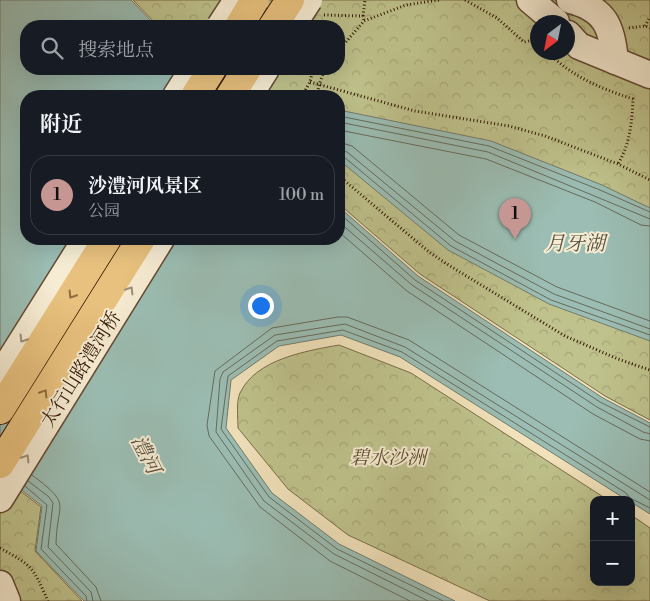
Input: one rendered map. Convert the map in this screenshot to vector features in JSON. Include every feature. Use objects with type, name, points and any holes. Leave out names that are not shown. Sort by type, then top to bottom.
[{"type":"main road","points":[[243,20],[255,0]]},
{"type":"main road","points":[[278,20],[290,0]]},
{"type":"main road","points":[[199,90],[208,75]]},
{"type":"main road","points":[[234,90],[243,75]]},
{"type":"main road","points":[[0,410],[103,245]]},
{"type":"main road","name":"太行山路澧河桥","points":[[0,464],[137,245]]},
{"type":"street","points":[[224,20],[237,0]]},
{"type":"street","points":[[296,20],[309,0]]},
{"type":"street","points":[[570,0],[600,13],[613,35],[615,61]]},
{"type":"street","points":[[540,1],[551,15]]},
{"type":"street","points":[[575,42],[579,46],[650,75]]},
{"type":"street","points":[[180,90],[190,75]]},
{"type":"street","points":[[253,90],[262,75]]},
{"type":"street","points":[[0,376],[82,245]]},
{"type":"street","name":"太行山路澧河桥","points":[[0,499],[157,245]]},
{"type":"street","points":[[0,584],[7,601]]},
{"type":"path","points":[[363,16],[365,0]]},
{"type":"path","points":[[345,43],[364,22],[406,5],[440,0]]},
{"type":"path","points":[[465,0],[497,18],[524,42],[530,41]]},
{"type":"path","points":[[645,26],[650,17]]},
{"type":"path","points":[[556,60],[568,71],[601,88],[633,99],[632,126],[624,153],[618,164]]},
{"type":"path","points":[[305,90],[312,75]]},
{"type":"path","points":[[318,90],[323,75]]},
{"type":"path","points":[[310,82],[337,90]]},
{"type":"path","points":[[345,92],[415,111],[510,126],[545,136],[618,164],[650,180]]},
{"type":"path","points":[[345,181],[429,252],[450,266],[565,336],[618,359],[650,370]]},
{"type":"path","points":[[0,548],[26,562],[36,573],[48,601]]},
{"type":"green space","points":[[133,0],[650,0],[650,420],[605,396],[420,274],[345,209],[345,90],[222,90],[207,75],[345,75],[345,20],[152,20]]},
{"type":"green space","name":"碧水沙洲","points":[[339,345],[411,373],[602,496],[590,496],[590,586],[635,586],[635,518],[650,528],[650,601],[490,601],[348,535],[288,489],[238,428],[239,396],[247,381],[270,364],[283,358]]},
{"type":"green space","points":[[0,475],[41,507],[35,551],[82,601],[0,601]]},
{"type":"water","name":"澧河","points":[[0,0],[131,0],[150,20],[20,20],[20,75],[204,75],[220,90],[20,90],[20,245],[345,245],[345,212],[418,276],[603,398],[650,423],[650,514],[635,505],[635,496],[621,496],[400,357],[341,335],[279,346],[231,380],[226,428],[272,493],[339,544],[455,601],[84,601],[36,551],[42,506],[0,473]]},
{"type":"water","name":"月牙湖","points":[[345,111],[491,141],[602,185],[650,208],[650,341],[549,304],[448,250],[345,165]]},
{"type":"place","name":"沙澧河风景区","points":[[515,239]]}]
